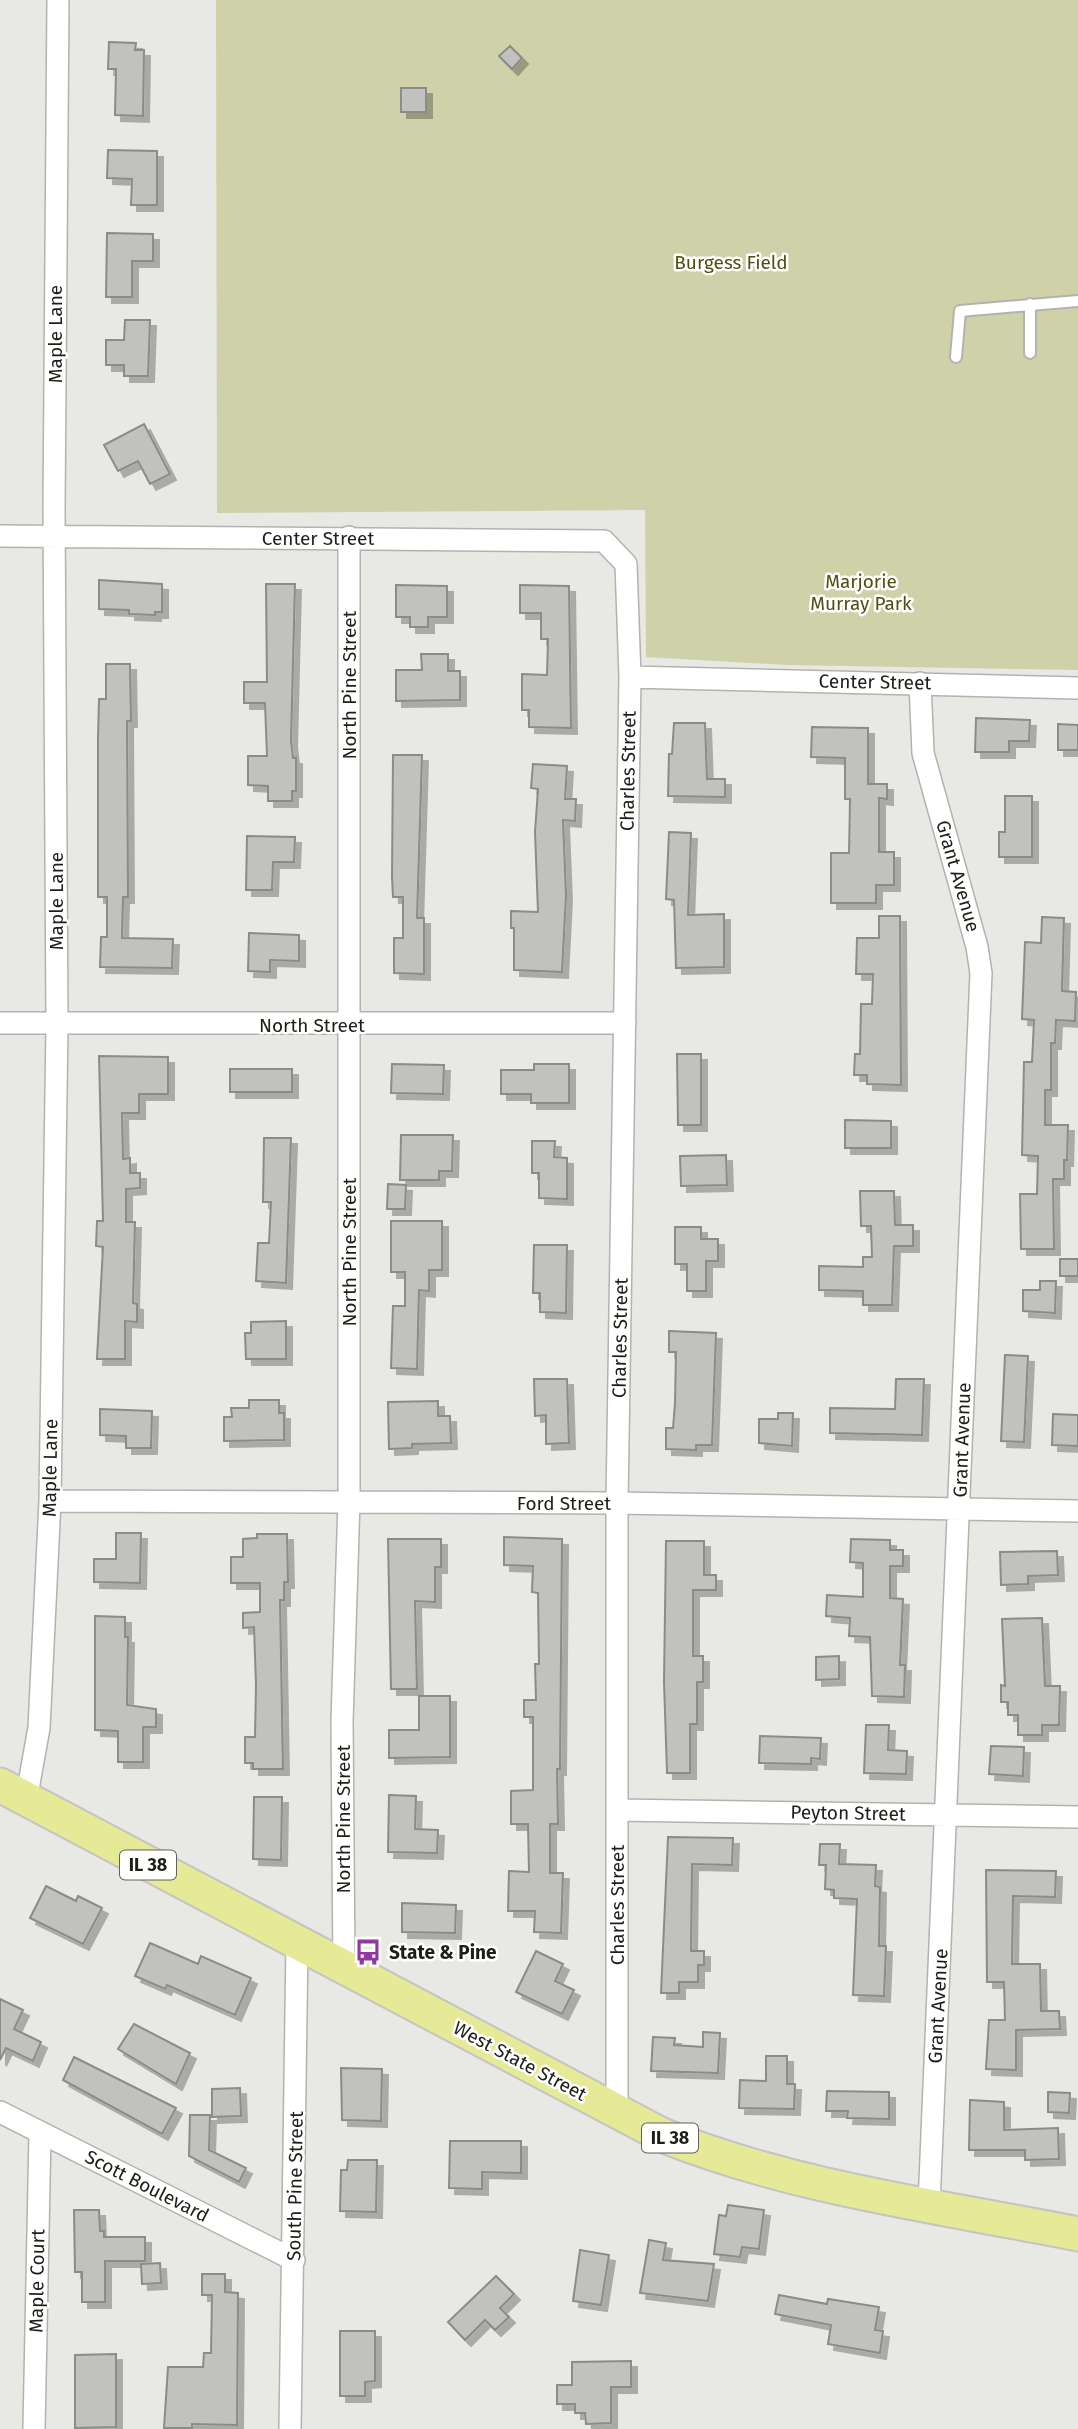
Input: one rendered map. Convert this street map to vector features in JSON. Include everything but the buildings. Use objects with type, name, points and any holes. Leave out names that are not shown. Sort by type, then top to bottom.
[{"type":"main road","name":"West State Street","points":[[13,1792],[617,2112],[721,2159],[795,2179],[1078,2234]]},
{"type":"street","name":"Maple Lane","points":[[13,1792],[39,1728],[50,1501],[57,1025],[54,537],[58,0]]},
{"type":"street","name":"Center Street","points":[[0,536],[604,541],[626,564]]},
{"type":"street","name":"North Pine Street","points":[[344,1967],[342,1722],[349,1501],[349,537]]},
{"type":"street","name":"Charles Street","points":[[617,2112],[617,1503],[630,677],[626,564]]},
{"type":"street","name":"Center Street","points":[[630,677],[1078,688]]},
{"type":"street","name":"Grant Avenue","points":[[919,683],[923,753],[977,947],[981,973],[929,2204]]},
{"type":"street","name":"North Street","points":[[0,1023],[625,1023]]},
{"type":"street","name":"Ford Street","points":[[50,1501],[617,1503],[1078,1511]]},
{"type":"street","name":"Peyton Street","points":[[617,1810],[1078,1817]]},
{"type":"street","name":"South Pine Street","points":[[290,2429],[298,1943]]},
{"type":"street","name":"Scott Boulevard","points":[[0,2112],[294,2260]]},
{"type":"street","name":"Maple Court","points":[[34,2429],[40,2133]]},
{"type":"lane","points":[[956,357],[960,310],[1078,301]]},
{"type":"lane","points":[[1030,304],[1030,352]]},
{"type":"green space","name":"Burgess Field","points":[[216,0],[1078,0],[1078,670],[787,665],[646,657],[645,510],[217,513]]},
{"type":"place","name":"State & Pine","points":[[368,1952]]},
{"type":"park label","name":"Marjorie Murray Park","points":[[861,592]]}]
